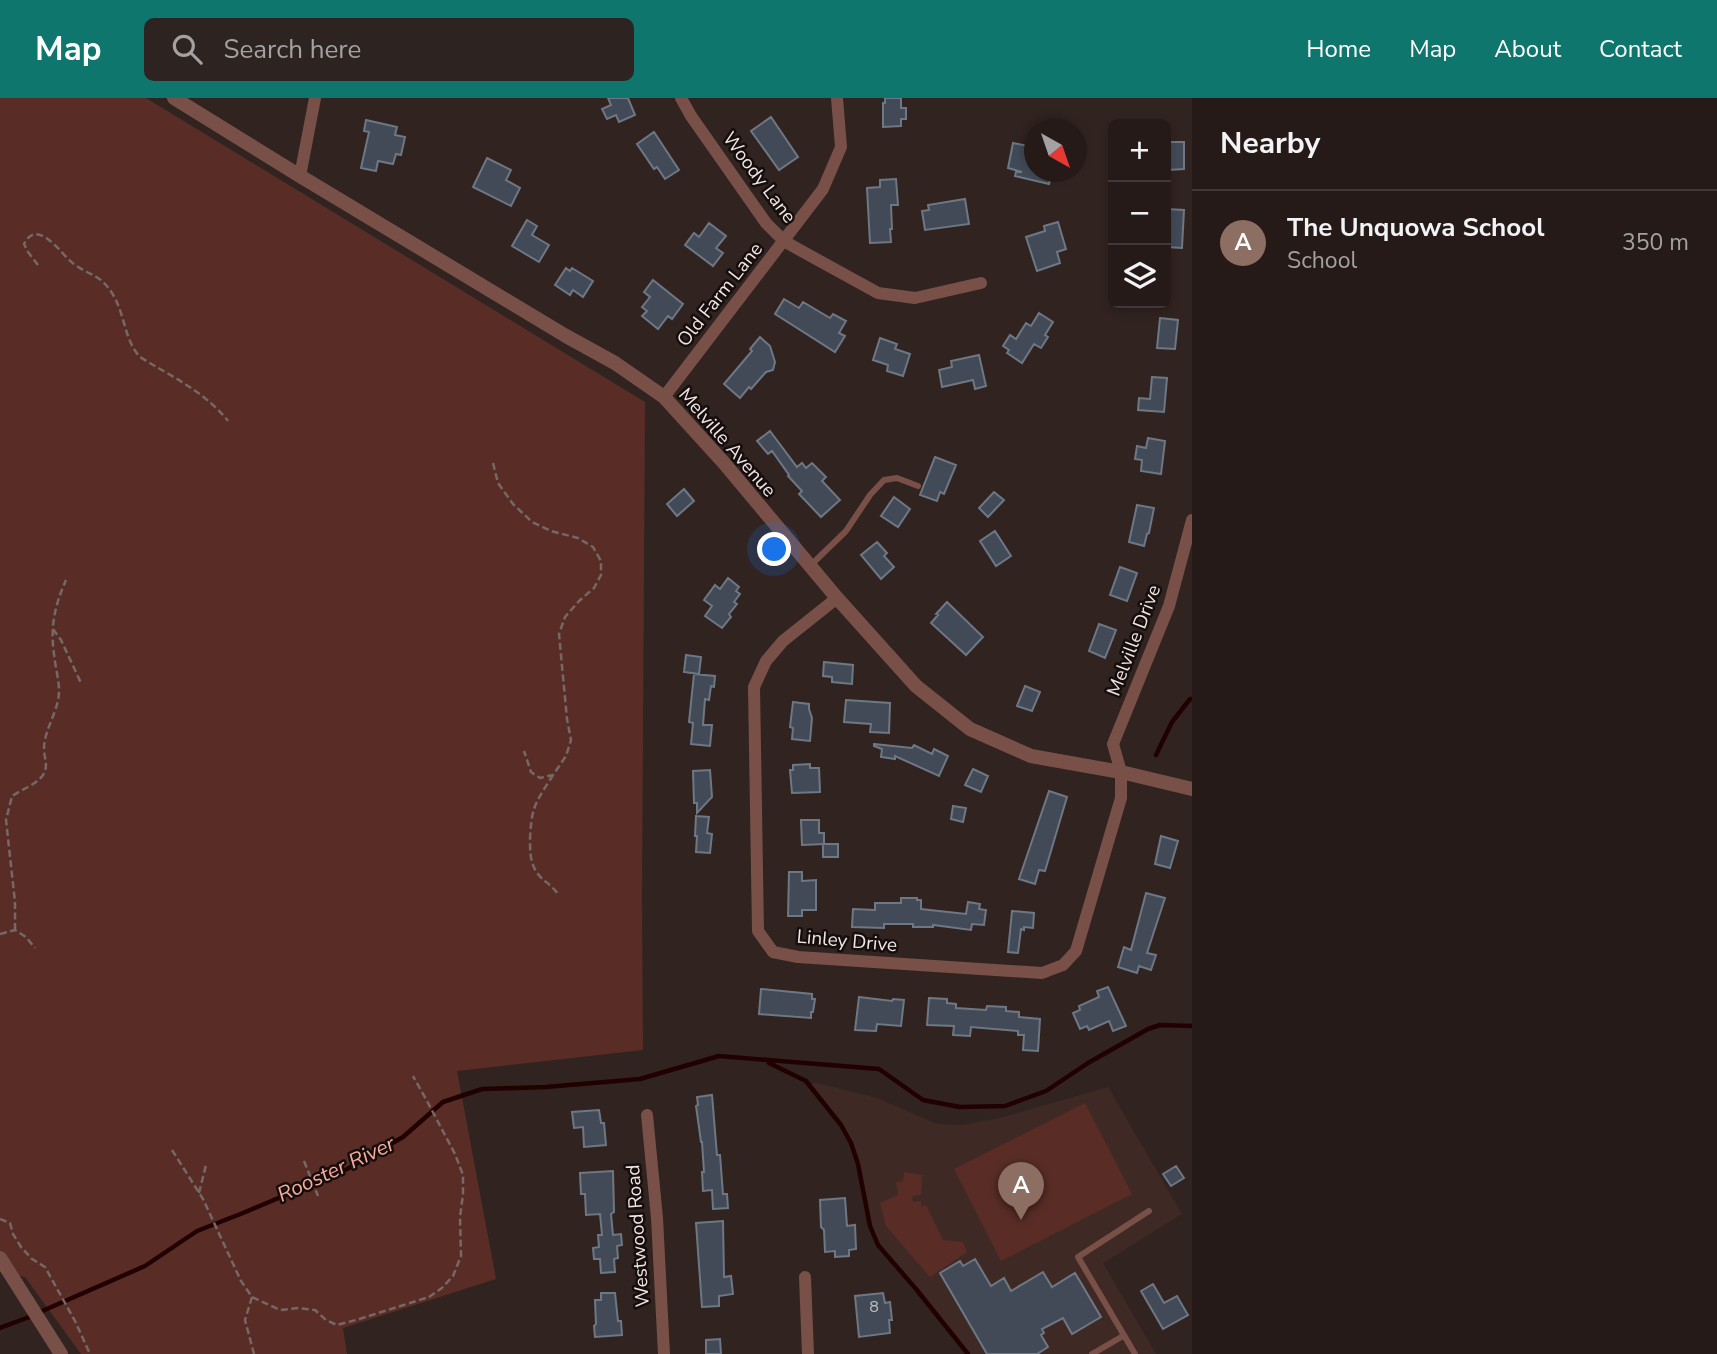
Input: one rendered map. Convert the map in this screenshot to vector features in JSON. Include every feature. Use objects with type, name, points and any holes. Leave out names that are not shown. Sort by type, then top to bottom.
[{"type":"street","name":"Melville Avenue","points":[[174,98],[615,363],[664,397],[916,686],[970,729],[1031,756],[1121,772],[1192,789]]},
{"type":"street","points":[[300,176],[316,98]]},
{"type":"street","name":"Woody Lane","points":[[681,98],[766,223],[784,241],[878,293],[915,298],[981,284]]},
{"type":"street","name":"Old Farm Lane","points":[[664,397],[823,188],[841,146],[837,98]]},
{"type":"street","name":"Melville Drive","points":[[1121,772],[1112,744],[1169,606],[1192,520]]},
{"type":"street","name":"Linley Drive","points":[[837,598],[783,640],[766,661],[754,687],[758,931],[773,952],[798,957],[1042,972],[1063,965],[1076,951],[1121,798],[1121,772]]},
{"type":"street","name":"Westwood Road","points":[[647,1115],[657,1218],[664,1354]]},
{"type":"street","points":[[0,1258],[6,1277],[28,1303],[61,1354]]},
{"type":"street","points":[[805,1277],[808,1354]]},
{"type":"lane","points":[[810,567],[846,531],[870,495],[884,480],[897,478],[918,486]]},
{"type":"lane","points":[[1135,1354],[1078,1257],[1149,1211]]},
{"type":"lane","points":[[1092,1354],[1124,1336]]},
{"type":"path","points":[[38,265],[24,244],[35,234],[48,238],[72,263],[103,280],[114,295],[133,350],[139,357],[200,393],[228,421]]},
{"type":"path","points":[[493,463],[498,483],[513,504],[532,522],[551,531],[578,538],[593,547],[601,561],[601,575],[594,588],[565,617],[559,634],[571,740],[566,756],[534,810],[530,847],[532,863],[541,879],[558,894]]},
{"type":"path","points":[[15,930],[15,902],[6,820],[12,796],[42,776],[47,763],[44,749],[60,692],[53,650],[53,629],[56,602],[66,580]]},
{"type":"path","points":[[53,629],[81,683]]},
{"type":"path","points":[[524,751],[531,772],[540,778],[553,775]]},
{"type":"path","points":[[0,934],[15,930],[26,937],[35,948]]},
{"type":"path","points":[[172,1150],[200,1193],[251,1297],[280,1310],[315,1310],[337,1325],[407,1304],[429,1297],[453,1276],[461,1256],[460,1217],[463,1194],[463,1175],[455,1154],[413,1076]]},
{"type":"path","points":[[304,1161],[318,1196]]},
{"type":"path","points":[[200,1193],[206,1165]]},
{"type":"path","points":[[0,1219],[10,1223],[21,1247],[32,1259],[45,1267],[90,1354]]},
{"type":"path","points":[[251,1297],[245,1320],[254,1354]]},
{"type":"shaded area","points":[[0,98],[146,98],[645,402],[643,1050],[457,1071],[496,1279],[343,1328],[347,1354],[81,1354],[25,1277],[0,1272]]},
{"type":"shaded area","points":[[817,1083],[877,1098],[937,1124],[960,1125],[1000,1118],[1108,1087],[1182,1214],[1103,1263],[1156,1354],[969,1354],[879,1244],[871,1226],[852,1142],[843,1125],[810,1084]]},
{"type":"shaded area","points":[[1085,1103],[1132,1194],[1001,1261],[954,1169]]},
{"type":"shaded area","points":[[904,1172],[922,1175],[921,1195],[912,1196],[913,1202],[921,1201],[921,1207],[926,1205],[943,1240],[963,1242],[967,1252],[930,1277],[886,1226],[880,1203],[898,1195],[896,1182],[903,1182]]},
{"type":"building","points":[[608,98],[628,98],[635,115],[619,122],[616,115],[607,119],[602,109],[611,105]]},
{"type":"building","points":[[885,98],[901,98],[901,108],[906,108],[906,119],[901,119],[901,126],[883,127]]},
{"type":"building","points":[[771,117],[798,157],[779,170],[751,131]]},
{"type":"building","points":[[366,120],[397,127],[395,135],[405,137],[401,155],[396,154],[393,164],[378,161],[376,171],[361,168],[369,132],[364,131]]},
{"type":"building","points":[[654,132],[679,170],[665,179],[657,167],[654,169],[637,144]]},
{"type":"building","points":[[1171,142],[1184,142],[1184,169],[1171,170]]},
{"type":"building","points":[[1013,143],[1024,145],[1024,178],[1015,176],[1016,172],[1022,172],[1008,168]]},
{"type":"building","points":[[487,158],[511,170],[506,180],[520,188],[511,206],[473,187]]},
{"type":"building","points":[[896,179],[898,205],[891,205],[891,242],[870,243],[867,188],[880,187],[880,180]]},
{"type":"building","points":[[965,199],[969,224],[925,230],[922,211],[929,210],[928,205]]},
{"type":"building","points":[[1171,209],[1184,210],[1182,248],[1171,247]]},
{"type":"building","points":[[527,220],[537,226],[532,235],[549,245],[539,262],[512,246]]},
{"type":"building","points":[[1058,222],[1066,249],[1057,252],[1060,263],[1037,271],[1026,237],[1045,231],[1044,226]]},
{"type":"building","points":[[709,223],[726,236],[716,248],[723,253],[713,266],[685,245],[694,233],[699,237]]},
{"type":"building","points":[[566,268],[570,271],[572,268],[593,281],[583,297],[573,290],[570,295],[555,285]]},
{"type":"building","points":[[653,280],[683,304],[672,319],[668,316],[658,329],[642,316],[647,311],[642,307],[650,297],[644,292]]},
{"type":"building","points":[[784,299],[799,308],[803,302],[830,318],[833,314],[846,321],[839,333],[845,336],[835,352],[775,314]]},
{"type":"building","points":[[1039,313],[1053,322],[1045,335],[1048,337],[1041,348],[1034,344],[1022,363],[1007,353],[1009,350],[1003,346],[1010,335],[1016,339],[1026,323],[1031,326]]},
{"type":"building","points":[[1160,318],[1178,320],[1175,349],[1157,348]]},
{"type":"building","points":[[760,337],[770,346],[775,362],[773,370],[766,372],[740,398],[724,384],[752,351],[750,349]]},
{"type":"building","points":[[880,338],[897,344],[895,349],[910,354],[903,376],[887,371],[888,365],[873,360]]},
{"type":"building","points":[[979,355],[986,386],[975,389],[973,380],[942,387],[939,370],[952,367],[951,361]]},
{"type":"building","points":[[1152,377],[1167,378],[1164,412],[1138,410],[1139,398],[1150,399]]},
{"type":"building","points":[[770,431],[797,467],[802,463],[806,468],[812,463],[826,477],[822,481],[840,500],[821,517],[799,494],[802,491],[788,476],[772,451],[768,454],[757,441]]},
{"type":"building","points":[[1148,438],[1165,441],[1161,474],[1141,471],[1142,460],[1135,459],[1137,446],[1146,448]]},
{"type":"building","points":[[935,457],[956,465],[944,494],[940,492],[937,501],[920,495]]},
{"type":"building","points":[[684,489],[694,501],[677,516],[667,504]]},
{"type":"building","points":[[994,492],[1004,500],[988,517],[979,508]]},
{"type":"building","points":[[894,497],[910,509],[898,527],[881,516]]},
{"type":"building","points":[[1137,505],[1154,508],[1144,546],[1129,542]]},
{"type":"building","points":[[995,531],[1011,556],[996,566],[980,541]]},
{"type":"building","points":[[877,542],[894,567],[881,579],[861,555]]},
{"type":"building","points":[[1120,567],[1137,573],[1127,601],[1110,595]]},
{"type":"building","points":[[728,578],[739,587],[736,591],[740,594],[734,602],[737,604],[729,614],[731,617],[722,628],[705,616],[712,606],[704,600],[715,585],[720,589]]},
{"type":"building","points":[[947,602],[983,637],[966,655],[931,623]]},
{"type":"building","points":[[1099,624],[1116,630],[1105,658],[1089,651]]},
{"type":"building","points":[[686,655],[701,657],[699,674],[684,672]]},
{"type":"building","points":[[824,662],[853,665],[852,684],[832,682],[832,677],[823,676]]},
{"type":"building","points":[[694,674],[715,676],[709,700],[705,699],[703,725],[712,725],[710,746],[691,744],[693,723],[689,722]]},
{"type":"building","points":[[1025,686],[1040,692],[1032,711],[1017,706]]},
{"type":"building","points":[[846,700],[890,703],[889,733],[870,732],[871,724],[844,722]]},
{"type":"building","points":[[793,702],[809,704],[812,718],[810,741],[792,739],[793,728],[790,727]]},
{"type":"building","points":[[874,744],[912,748],[914,745],[932,754],[934,749],[948,756],[939,776],[895,756],[895,759],[881,757],[882,749]]},
{"type":"building","points":[[810,764],[810,768],[819,768],[820,792],[792,793],[790,770],[793,770],[793,765]]},
{"type":"building","points":[[973,769],[988,776],[981,792],[965,785]]},
{"type":"building","points":[[710,770],[712,797],[697,813],[693,771]]},
{"type":"building","points":[[1049,791],[1067,797],[1045,871],[1039,870],[1035,884],[1019,879]]},
{"type":"building","points":[[953,806],[966,808],[963,822],[951,819]]},
{"type":"building","points":[[696,816],[709,817],[707,833],[712,834],[710,853],[696,852]]},
{"type":"building","points":[[801,820],[819,820],[819,833],[824,833],[824,844],[802,845]]},
{"type":"building","points":[[1161,836],[1178,841],[1170,868],[1155,864]]},
{"type":"building","points":[[823,844],[838,844],[838,857],[823,857]]},
{"type":"building","points":[[789,872],[802,872],[802,881],[816,880],[816,910],[802,910],[802,916],[788,916]]},
{"type":"building","points":[[1146,893],[1165,898],[1147,953],[1156,955],[1151,970],[1139,966],[1137,973],[1118,967],[1124,947],[1131,950]]},
{"type":"building","points":[[901,898],[921,900],[921,909],[966,914],[968,902],[980,904],[979,909],[986,910],[984,925],[972,924],[971,930],[933,925],[913,927],[913,924],[884,924],[884,928],[852,927],[853,909],[875,910],[875,903],[901,903]]},
{"type":"building","points":[[1012,911],[1034,913],[1033,928],[1021,929],[1018,953],[1008,952]]},
{"type":"building","points":[[1108,987],[1126,1026],[1113,1031],[1109,1021],[1089,1030],[1087,1026],[1080,1029],[1073,1013],[1080,1010],[1079,1006],[1099,997],[1097,991]]},
{"type":"building","points":[[761,989],[812,994],[812,999],[815,999],[811,1018],[759,1014]]},
{"type":"building","points":[[859,997],[904,1000],[901,1026],[877,1024],[876,1031],[855,1030]]},
{"type":"building","points":[[929,998],[947,999],[947,1003],[956,1004],[956,1008],[986,1010],[987,1006],[1006,1007],[1006,1011],[1019,1012],[1019,1017],[1040,1019],[1038,1051],[1023,1050],[1024,1035],[1018,1035],[1018,1031],[971,1027],[970,1036],[953,1035],[954,1026],[927,1025]]},
{"type":"building","points":[[712,1095],[717,1155],[720,1155],[723,1194],[727,1194],[728,1208],[713,1209],[712,1190],[703,1191],[702,1142],[696,1106],[697,1097]]},
{"type":"building","points":[[599,1110],[601,1123],[604,1123],[606,1145],[584,1147],[583,1127],[574,1128],[572,1112]]},
{"type":"building","points":[[1176,1166],[1184,1178],[1171,1186],[1163,1174]]},
{"type":"building","points":[[613,1171],[613,1235],[621,1234],[622,1245],[617,1246],[615,1272],[601,1273],[600,1259],[594,1259],[593,1248],[599,1247],[598,1235],[602,1235],[600,1214],[586,1215],[580,1173]]},
{"type":"building","points":[[845,1198],[847,1226],[855,1225],[856,1249],[849,1250],[849,1256],[835,1257],[835,1251],[825,1252],[820,1200]]},
{"type":"building","points":[[723,1221],[724,1277],[731,1276],[733,1294],[719,1296],[719,1306],[702,1307],[696,1223]]},
{"type":"building","points":[[975,1259],[991,1286],[1004,1278],[1011,1291],[1043,1272],[1052,1287],[1075,1273],[1101,1317],[1072,1334],[1063,1318],[1042,1329],[1044,1333],[1041,1335],[1048,1347],[1037,1354],[987,1354],[940,1273],[960,1261],[963,1266]]},
{"type":"building","points":[[1153,1284],[1164,1303],[1177,1296],[1188,1315],[1163,1329],[1141,1291]]},
{"type":"building","points":[[601,1293],[615,1293],[622,1335],[595,1337],[595,1300],[601,1300]]},
{"type":"building","points":[[883,1293],[885,1303],[890,1302],[890,1333],[859,1337],[855,1296]]},
{"type":"building","points":[[720,1339],[721,1354],[706,1354],[706,1340]]},
{"type":"waterway","points":[[1156,755],[1172,722],[1192,699]]},
{"type":"waterway","name":"Rooster River","points":[[40,1312],[145,1266],[197,1231],[347,1169],[403,1137],[443,1102],[482,1089],[640,1079],[719,1056],[879,1069],[923,1100],[960,1107],[1005,1106],[1046,1091],[1088,1063],[1148,1029],[1160,1025],[1192,1026]]},
{"type":"waterway","points":[[769,1063],[806,1081],[841,1125],[858,1164],[870,1226],[878,1245],[968,1354]]},
{"type":"waterway","name":"Rooster River","points":[[0,1328],[32,1316]]},
{"type":"place","name":"The Unquowa School","points":[[1021,1220]]}]
